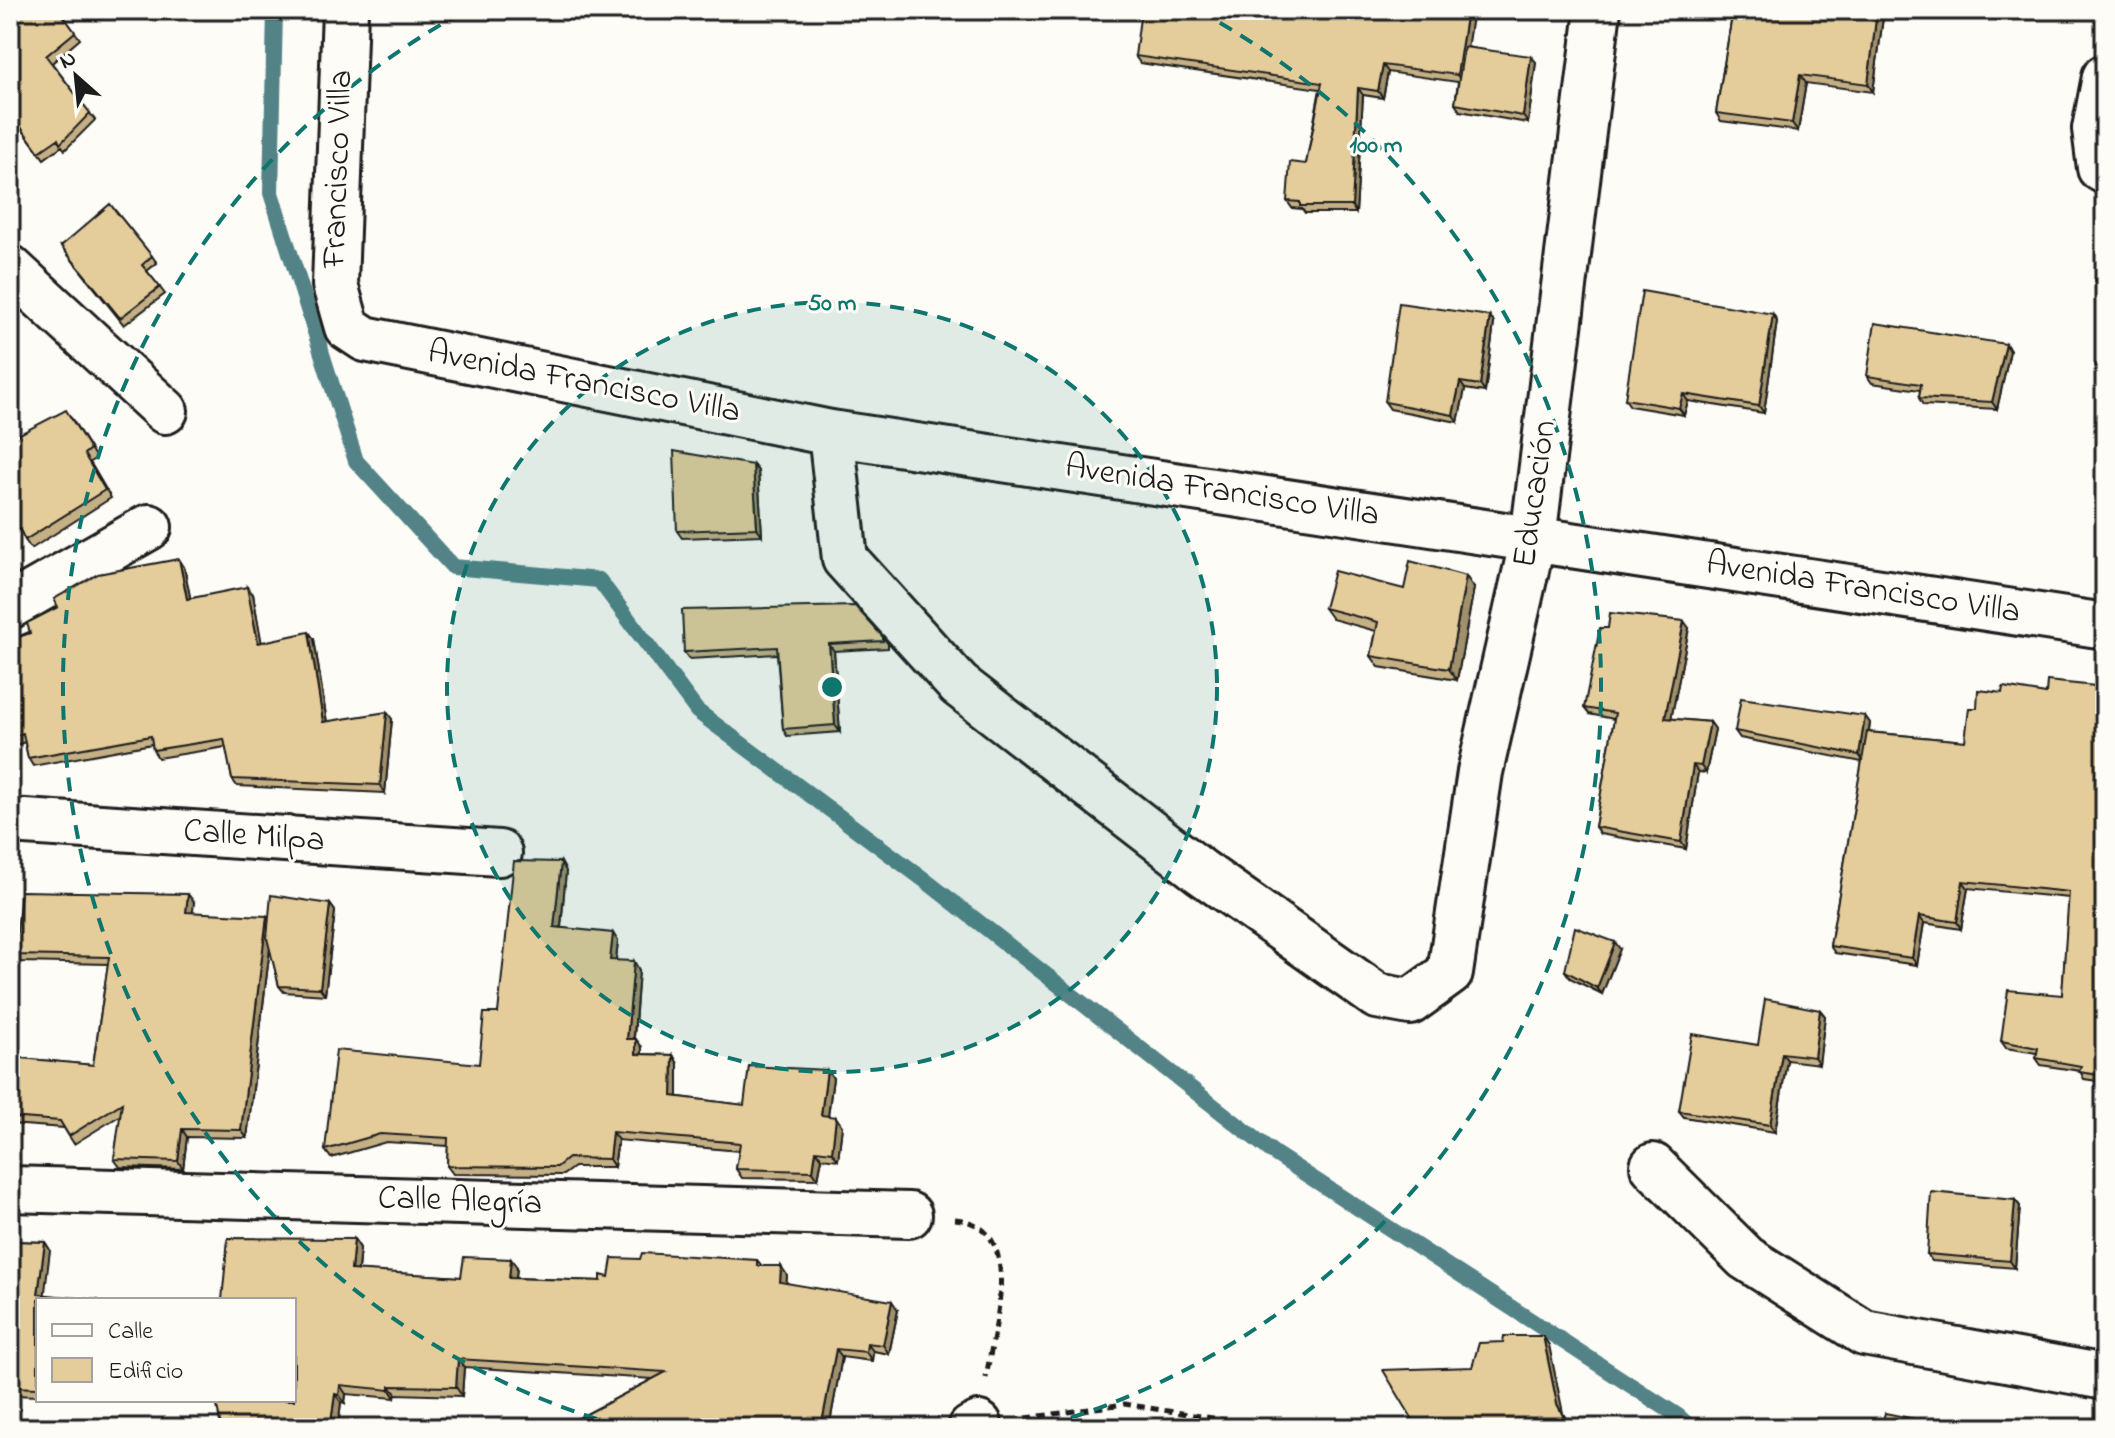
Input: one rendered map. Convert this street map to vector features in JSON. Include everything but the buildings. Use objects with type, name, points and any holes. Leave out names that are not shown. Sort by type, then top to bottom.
[{"type":"street","name":"Francisco Villa","points":[[345,10],[335,285],[347,327]]},
{"type":"street","name":"Educación","points":[[831,433],[845,559],[959,685],[1200,871],[1377,996],[1410,1002],[1450,973],[1480,772],[1533,539],[1598,10]]},
{"type":"street","points":[[2105,77],[2095,129],[2100,168],[2105,171]]},
{"type":"street","points":[[10,268],[165,411]]},
{"type":"street","name":"Avenida Francisco Villa","points":[[347,327],[365,339],[831,433],[2105,626]]},
{"type":"street","points":[[10,606],[149,527]]},
{"type":"street","name":"Calle Milpa","points":[[10,821],[499,853]]},
{"type":"street","points":[[1653,1166],[1746,1258],[1864,1333],[2105,1377]]},
{"type":"street","name":"Calle Alegría","points":[[10,1189],[909,1215]]},
{"type":"path","points":[[909,1215],[973,1221],[993,1240],[1002,1266],[975,1426],[1124,1404],[1238,1422],[1249,1428]]},
{"type":"waterway","points":[[275,10],[271,193],[356,461],[453,567],[599,580],[697,711],[926,881],[1275,1154],[1678,1416],[1691,1428]]}]
